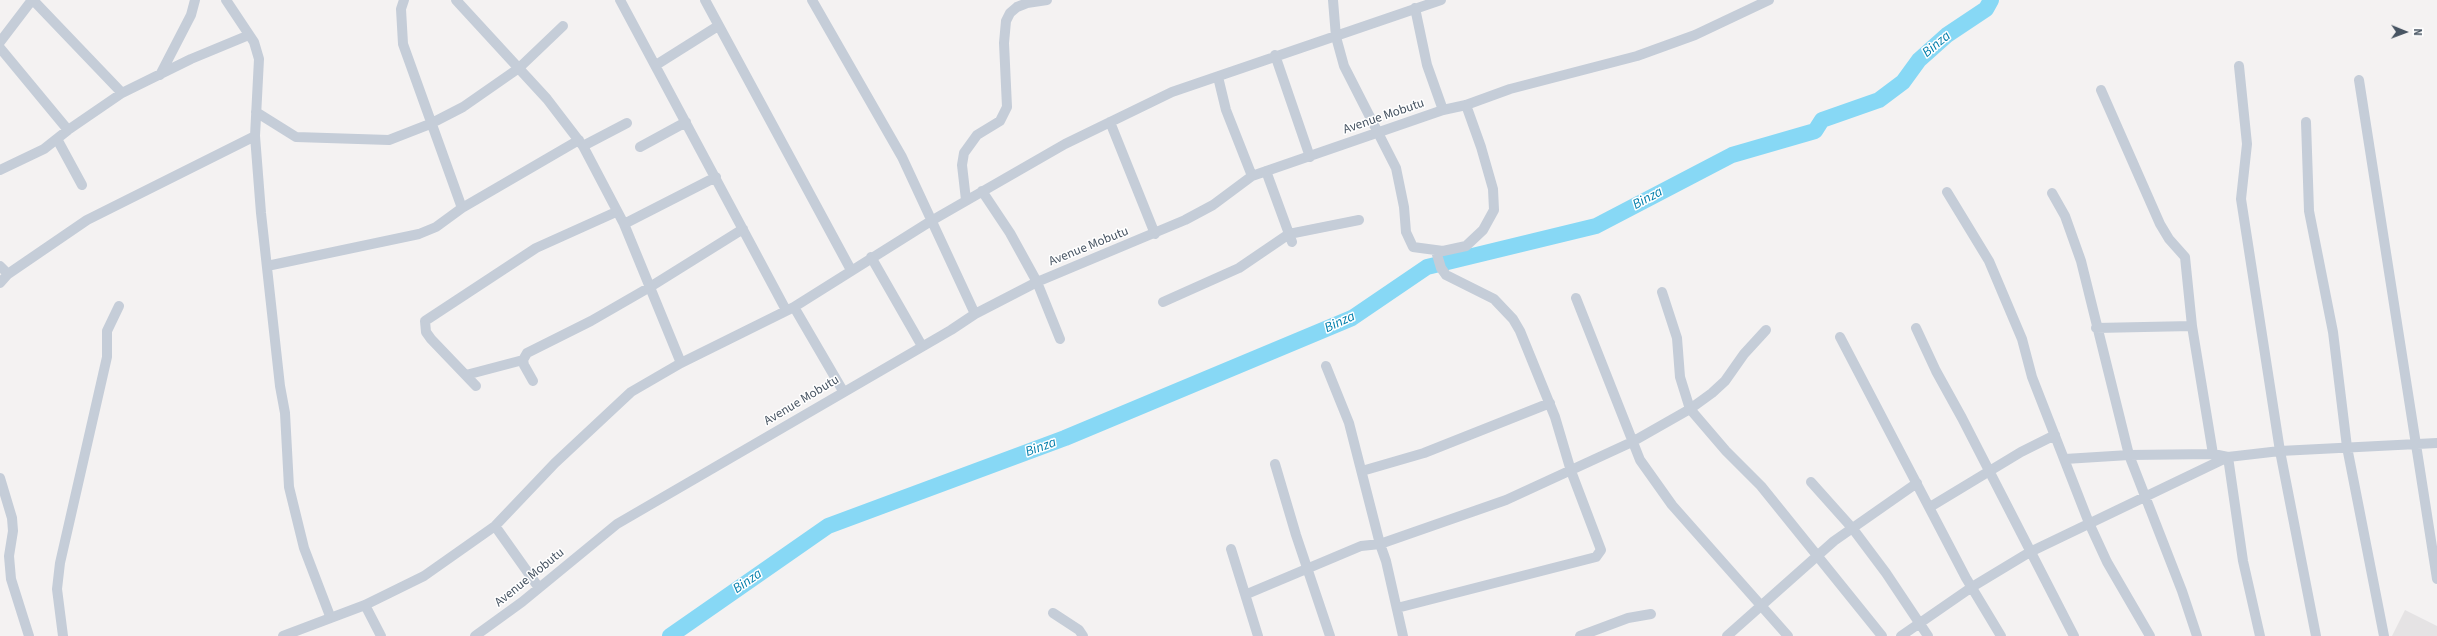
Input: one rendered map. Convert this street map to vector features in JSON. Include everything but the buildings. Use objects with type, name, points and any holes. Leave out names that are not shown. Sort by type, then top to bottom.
[{"type":"street","points":[[0,42],[32,0],[122,93]]},
{"type":"street","points":[[160,75],[191,15],[195,0]]},
{"type":"street","points":[[226,0],[257,49],[259,59],[255,136],[267,266],[280,386],[285,413],[292,501],[304,548],[330,616]]},
{"type":"street","points":[[404,0],[400,9],[403,44],[430,124],[462,208]]},
{"type":"street","points":[[456,0],[565,120],[581,143],[616,212],[624,224],[681,363]]},
{"type":"street","points":[[620,0],[656,64],[743,229],[790,309],[843,391]]},
{"type":"street","points":[[705,0],[851,270]]},
{"type":"street","points":[[812,0],[891,137],[975,314]]},
{"type":"street","points":[[966,200],[962,165],[964,153],[977,135],[1000,121],[1007,108],[1004,43],[1006,21],[1010,13],[1017,7],[1027,3],[1047,0]]},
{"type":"street","points":[[1333,0],[1336,37],[1344,66],[1396,168],[1408,239],[1414,247],[1437,253],[1466,246],[1483,230],[1494,210],[1494,188],[1466,106]]},
{"type":"street","points":[[283,636],[307,632],[330,616],[365,605],[424,576],[495,526],[620,401],[648,381],[790,309],[871,257],[966,200],[1065,144],[1172,92],[1218,77],[1275,55],[1336,37],[1414,8],[1441,0]]},
{"type":"street","name":"Avenue Mobutu","points":[[475,636],[539,588],[617,524],[751,448],[843,391],[952,330],[975,314],[1037,282],[1155,234],[1200,213],[1252,176],[1379,134],[1443,110],[1466,106],[1510,89],[1637,56],[1695,35],[1770,0]]},
{"type":"street","points":[[1414,8],[1427,66],[1443,110]]},
{"type":"street","points":[[256,112],[296,137],[389,140],[430,124],[463,107],[519,68],[563,26]]},
{"type":"street","points":[[656,64],[718,26]]},
{"type":"street","points":[[0,170],[44,149],[68,130],[122,93],[220,46],[249,35]]},
{"type":"street","points":[[0,48],[68,130]]},
{"type":"street","points":[[1275,55],[1310,157]]},
{"type":"street","points":[[2239,66],[2247,144],[2241,199],[2280,451],[2316,636]]},
{"type":"street","points":[[1218,77],[1226,110],[1252,176]]},
{"type":"street","points":[[2359,80],[2414,444],[2437,579]]},
{"type":"street","points":[[2101,90],[2160,224],[2169,239],[2185,258],[2192,326],[2213,454]]},
{"type":"street","points":[[640,147],[686,122]]},
{"type":"street","points":[[1110,122],[1155,234]]},
{"type":"street","points":[[2306,122],[2309,211],[2333,332],[2347,447],[2384,636]]},
{"type":"street","points":[[267,266],[419,234],[436,226],[462,208],[581,143],[627,123]]},
{"type":"street","points":[[0,283],[8,274],[87,220],[255,136]]},
{"type":"street","points":[[57,139],[82,185]]},
{"type":"street","points":[[1266,171],[1290,238]]},
{"type":"street","points":[[624,224],[716,177]]},
{"type":"street","points":[[982,191],[1010,233],[1037,282],[1060,339]]},
{"type":"street","points":[[1947,192],[1989,261],[2022,339],[2032,377],[2065,458],[2089,523],[2107,562],[2150,636]]},
{"type":"street","points":[[2052,193],[2065,216],[2077,247],[2096,328],[2129,455],[2147,496],[2197,636]]},
{"type":"street","points":[[476,386],[444,354],[426,332],[425,321],[536,248],[616,212]]},
{"type":"street","points":[[1163,302],[1239,268],[1290,238],[1359,220]]},
{"type":"street","points":[[533,381],[523,360],[526,353],[591,321],[650,287],[743,229]]},
{"type":"street","points":[[1397,608],[1598,556],[1600,546],[1571,471],[1550,403],[1520,331],[1504,308],[1485,293],[1446,275],[1441,268],[1437,253]]},
{"type":"street","points":[[871,257],[922,346]]},
{"type":"street","points":[[0,266],[8,274]]},
{"type":"street","points":[[1662,292],[1677,338],[1680,378],[1690,409],[1726,451],[1761,486],[1818,554],[1882,636]]},
{"type":"street","points":[[1576,298],[1640,460],[1672,505],[1788,636]]},
{"type":"street","points":[[63,636],[57,589],[60,563],[107,357],[107,331],[119,306]]},
{"type":"street","points":[[2096,328],[2192,326]]},
{"type":"street","points":[[1916,328],[1936,371],[2074,636]]},
{"type":"street","points":[[1247,594],[1361,546],[1380,544],[1506,500],[1632,442],[1690,409],[1725,381],[1744,354],[1766,330]]},
{"type":"street","points":[[1840,337],[1972,588],[2001,636]]},
{"type":"street","points":[[466,375],[523,360]]},
{"type":"street","points":[[1326,366],[1349,423],[1380,544],[1386,561],[1403,636]]},
{"type":"street","points":[[1362,470],[1424,453],[1550,403]]},
{"type":"street","points":[[1930,507],[1989,471],[2055,435]]},
{"type":"street","points":[[2065,458],[2129,455],[2213,454],[2228,457],[2280,451],[2437,443]]},
{"type":"street","points":[[1901,636],[1972,588],[2030,552],[2228,457]]},
{"type":"street","points":[[2228,457],[2243,561],[2260,636]]},
{"type":"street","points":[[1275,464],[1307,570],[1330,636]]},
{"type":"street","points":[[0,478],[12,518],[13,531],[10,556],[11,579],[30,636]]},
{"type":"street","points":[[1811,482],[1853,529],[1920,622],[1928,636]]},
{"type":"street","points":[[1727,636],[1818,554],[1917,483]]},
{"type":"street","points":[[495,526],[539,588]]},
{"type":"street","points":[[1231,549],[1247,594],[1258,636]]},
{"type":"street","points":[[365,605],[381,636]]},
{"type":"street","points":[[1053,613],[1079,630],[1083,636]]},
{"type":"street","points":[[1580,636],[1628,618],[1651,614]]},
{"type":"shaded area","points":[[2405,610],[2437,626],[2437,636],[2392,636]]},
{"type":"waterway","name":"Binza","points":[[670,636],[828,526],[1065,438],[1352,318],[1427,267],[1596,226],[1732,155],[1815,131],[1822,120],[1879,100],[1903,82],[1919,60],[1947,35],[1986,9],[1991,0]]}]
